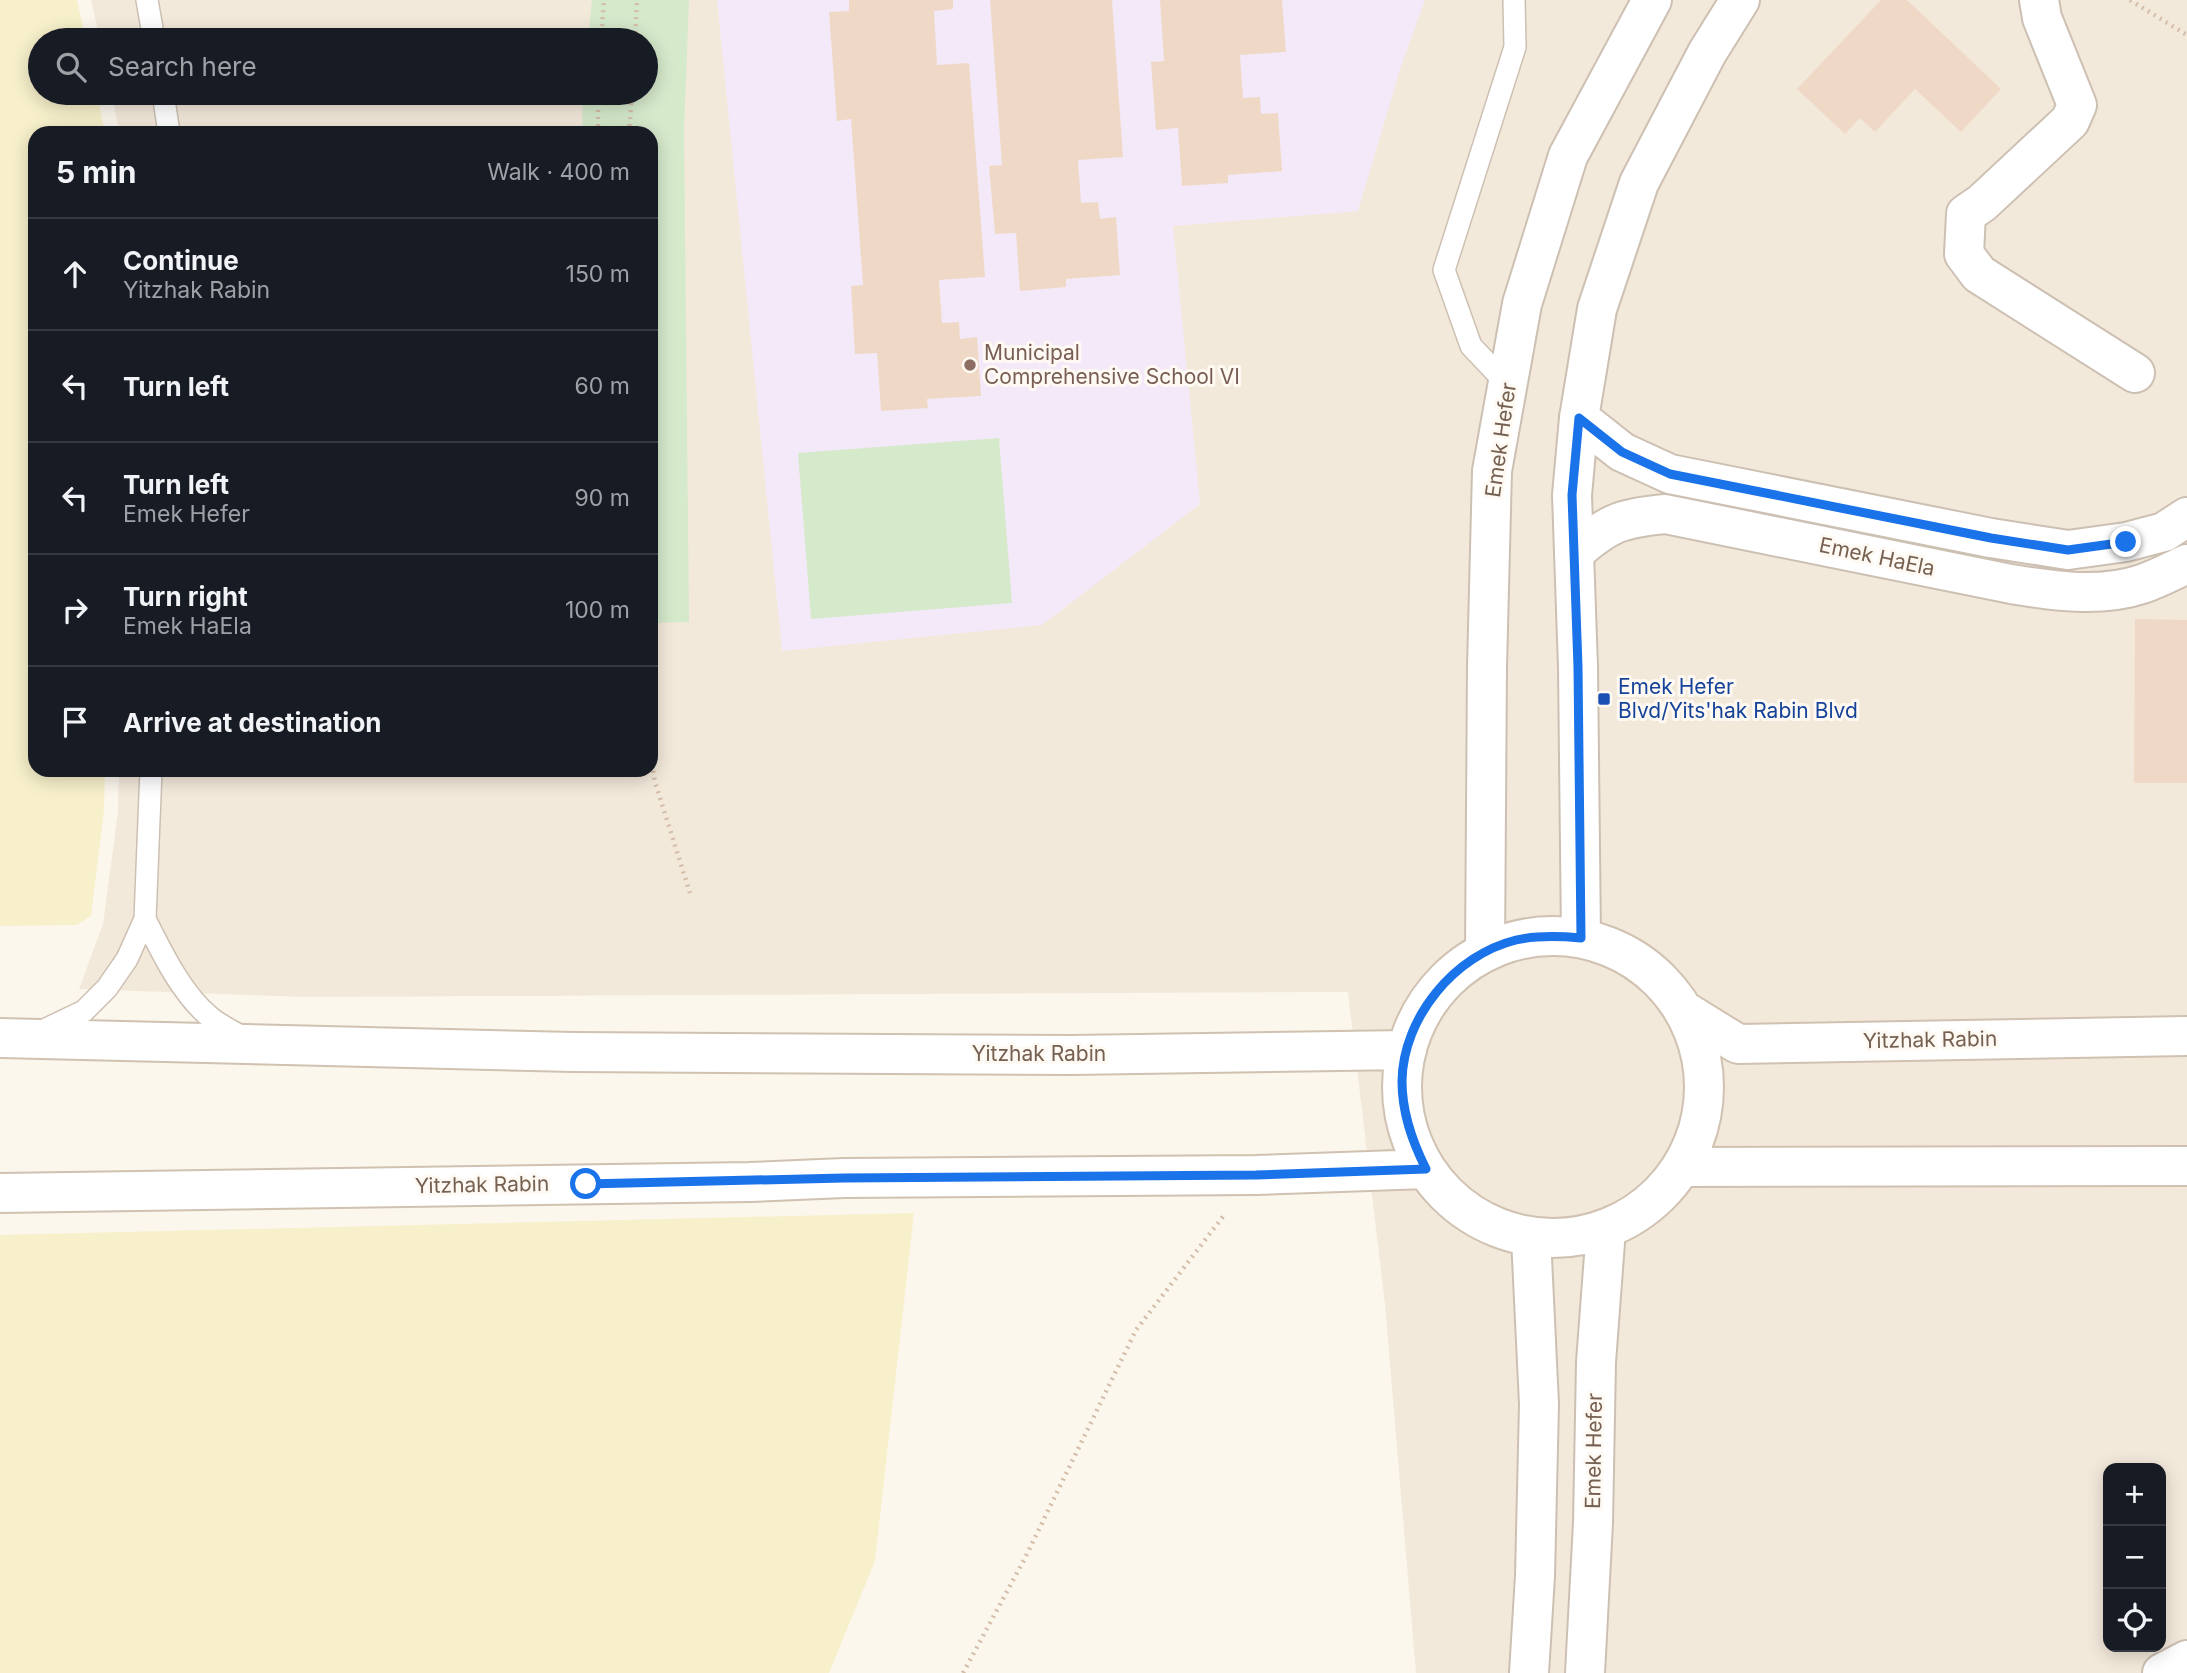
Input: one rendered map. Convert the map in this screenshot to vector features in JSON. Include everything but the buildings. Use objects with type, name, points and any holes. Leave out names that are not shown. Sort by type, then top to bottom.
[{"type":"main road","name":"Emek Hefer","points":[[1485,952],[1487,667],[1492,471],[1522,304],[1568,156],[1652,0]]},
{"type":"main road","points":[[1581,938],[1578,677],[1572,495],[1579,418],[1597,309],[1639,183],[1707,53],[1740,0]]},
{"type":"main road","points":[[2039,0],[2042,18],[2077,105],[2070,121],[1982,203],[1966,214],[1964,254],[1979,274],[2135,373]]},
{"type":"main road","name":"Emek HaEla","points":[[1579,418],[1622,452],[1670,474],[1991,538],[2068,550],[2126,542],[2164,532],[2187,517]]},
{"type":"main road","name":"Emek HaEla","points":[[1574,553],[1601,529],[1634,517],[1665,514],[2058,592],[2105,591],[2141,584],[2187,564]]},
{"type":"main road","points":[[1548,936],[1581,938],[1611,947],[1640,963],[1664,984],[1683,1010],[1699,1048],[1704,1089],[1698,1129],[1682,1167],[1665,1189],[1645,1208],[1621,1223],[1595,1233],[1563,1239],[1531,1237],[1500,1229],[1471,1215],[1447,1194],[1426,1169],[1412,1141],[1404,1111],[1402,1080],[1407,1050],[1423,1010],[1450,976],[1485,952],[1516,940],[1548,936]]},
{"type":"main road","name":"Yitzhak Rabin","points":[[1683,1010],[1738,1044],[2187,1036]]},
{"type":"main road","name":"Yitzhak Rabin","points":[[14,1038],[574,1052],[1071,1055],[1407,1050]]},
{"type":"main road","points":[[1682,1167],[2187,1166]]},
{"type":"main road","name":"Yitzhak Rabin","points":[[0,1193],[750,1182],[844,1178],[1256,1175],[1426,1169]]},
{"type":"main road","name":"Emek Hefer","points":[[1584,1673],[1593,1523],[1596,1362],[1606,1229]]},
{"type":"main road","points":[[1529,1673],[1535,1576],[1539,1404],[1531,1237]]},
{"type":"main road","points":[[2162,1673],[2187,1660]]},
{"type":"lane","points":[[147,0],[152,28]]},
{"type":"lane","points":[[1508,385],[1471,346],[1444,270],[1515,47],[1514,0]]},
{"type":"lane","points":[[165,105],[168,126]]},
{"type":"lane","points":[[14,1038],[84,1011],[107,988],[127,959],[145,919],[151,777]]},
{"type":"lane","points":[[145,919],[165,959],[210,1018],[252,1043]]},
{"type":"path","points":[[602,28],[604,0]]},
{"type":"path","points":[[636,28],[637,0]]},
{"type":"path","points":[[2130,0],[2187,36]]},
{"type":"path","points":[[598,105],[598,126]]},
{"type":"path","points":[[630,126],[631,105]]},
{"type":"path","points":[[654,777],[691,893]]},
{"type":"path","points":[[963,1673],[1025,1558],[1136,1329],[1256,1175]]},
{"type":"shaded area","points":[[91,0],[2187,0],[2187,1673],[1416,1673],[1385,1305],[1348,992],[305,997],[79,989],[103,924],[118,811],[119,777],[658,777],[658,126],[118,126],[114,105],[658,105],[658,28],[97,28]]},
{"type":"shaded area","name":"Municipal Comprehensive School VI","points":[[717,0],[1425,0],[1401,66],[1358,211],[1173,226],[1200,504],[1042,625],[782,651]]},
{"type":"green space","points":[[592,0],[689,0],[684,130],[689,622],[658,623],[658,126],[582,126],[583,105],[658,105],[658,28],[589,28]]},
{"type":"green space","points":[[999,438],[1012,603],[811,619],[798,453]]},
{"type":"sand","points":[[0,0],[77,0],[83,28],[28,28],[28,105],[99,105],[104,126],[28,126],[28,777],[105,777],[104,810],[91,916],[77,925],[0,926]]},
{"type":"sand","points":[[914,1213],[875,1561],[829,1673],[0,1673],[0,1235]]},
{"type":"place","name":"Municipal Comprehensive School VI","points":[[970,365]]},
{"type":"place","name":"Emek Hefer Blvd/Yits'hak Rabin Blvd","points":[[1604,699]]},
{"type":"route","points":[[586,1184],[844,1178],[1256,1175],[1426,1169],[1412,1141],[1404,1111],[1402,1080],[1407,1050],[1423,1010],[1450,976],[1485,952],[1516,940],[1548,936],[1581,938],[1578,667],[1572,495],[1579,418],[1622,452],[1670,474],[1991,538],[2068,550],[2126,542]]}]
